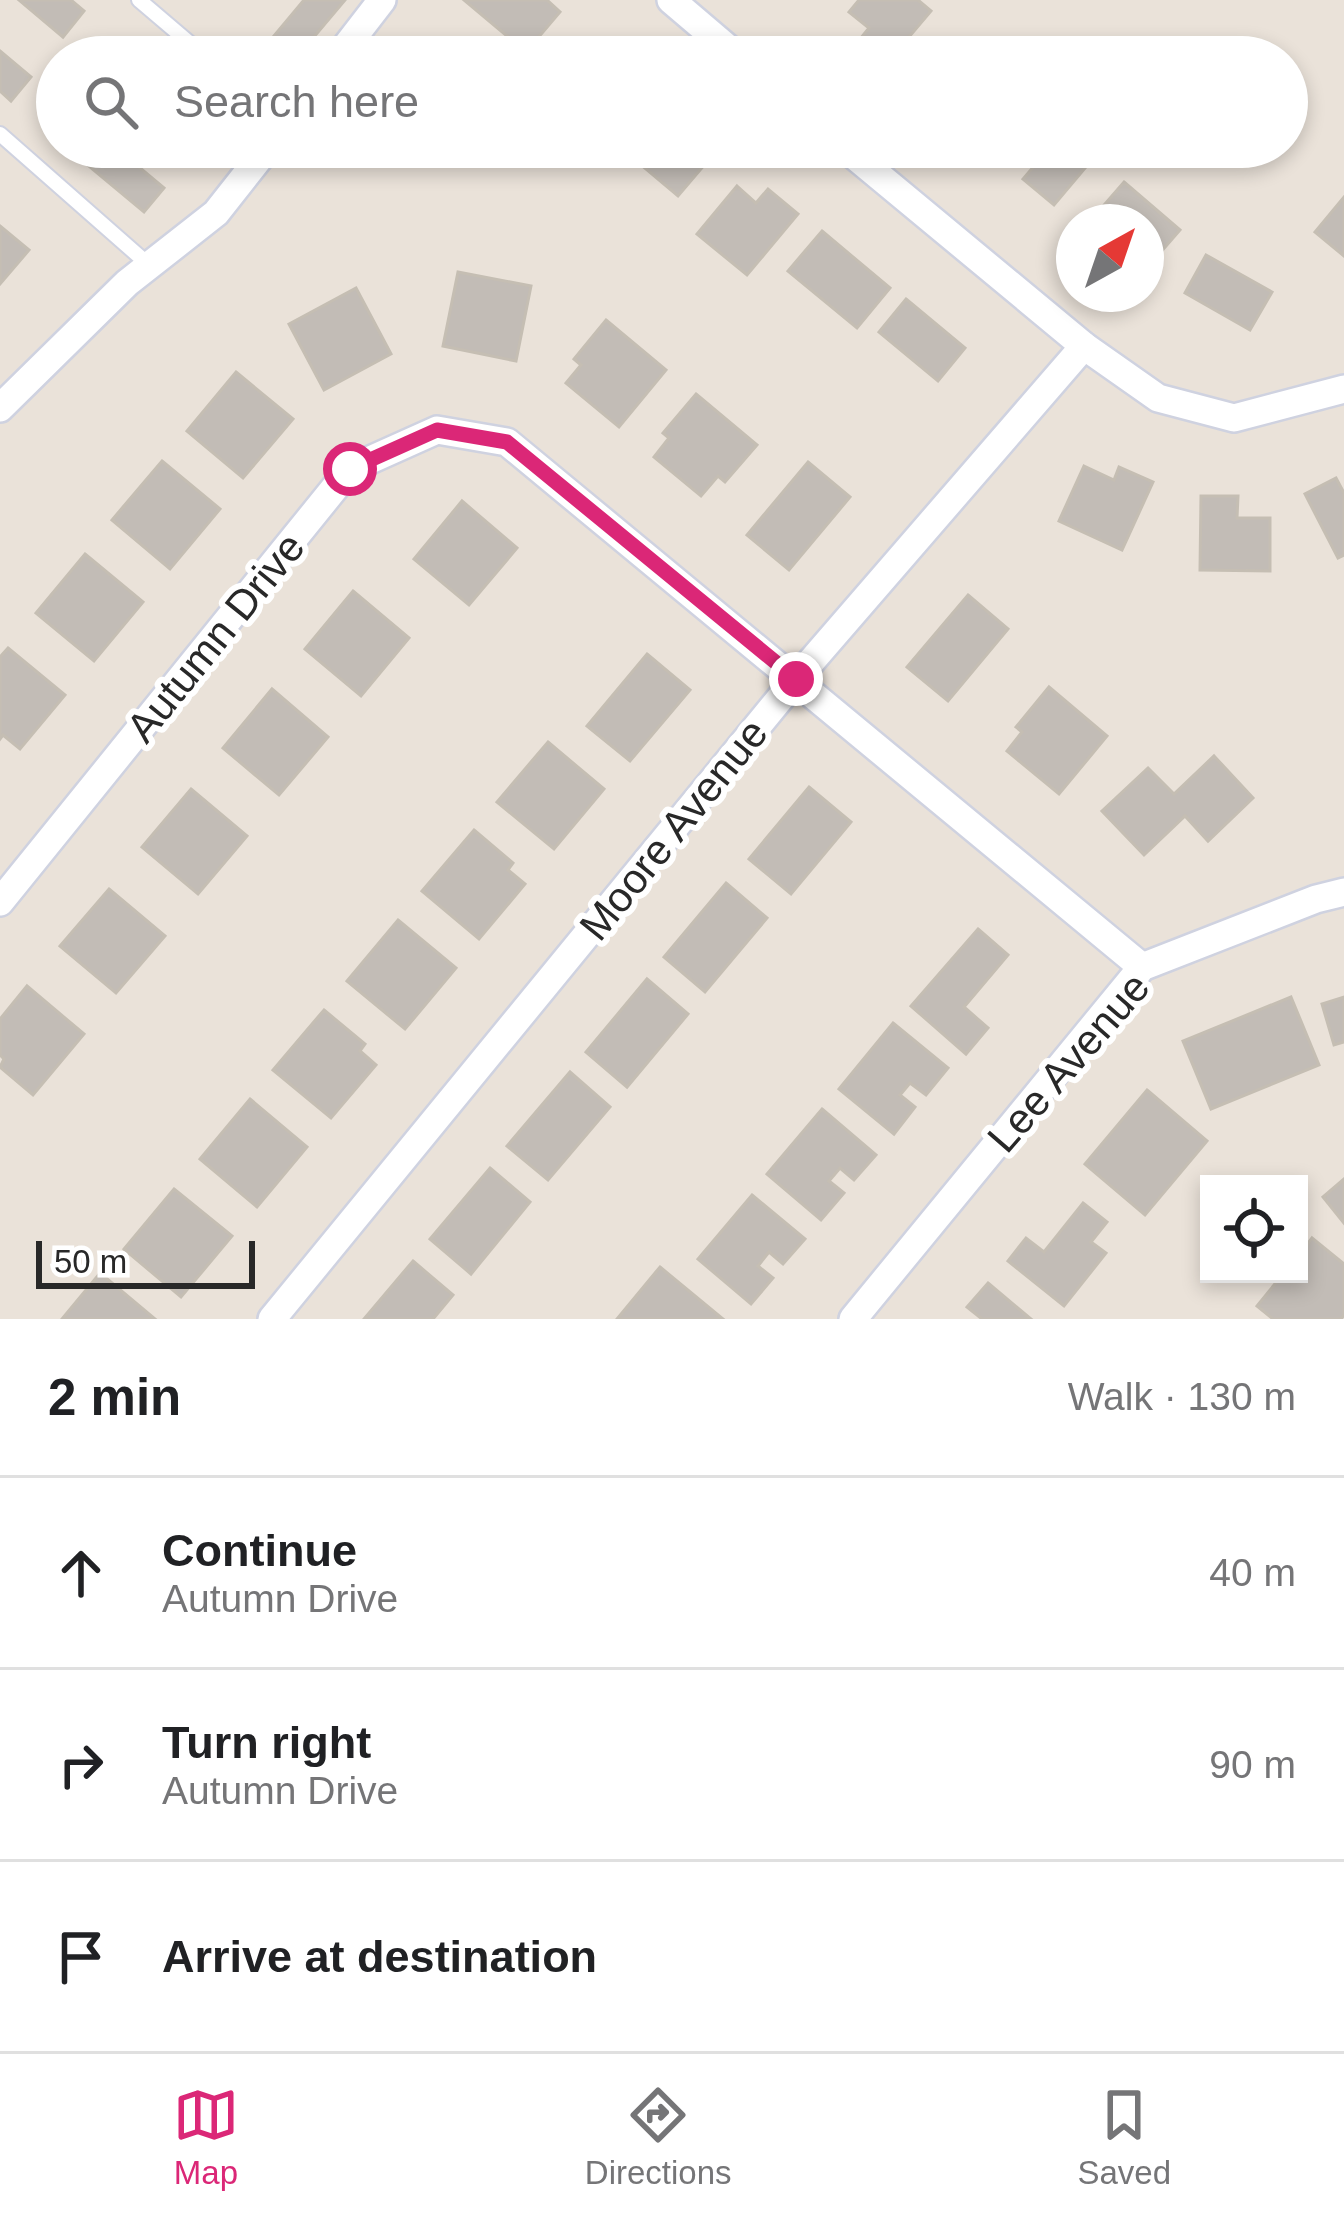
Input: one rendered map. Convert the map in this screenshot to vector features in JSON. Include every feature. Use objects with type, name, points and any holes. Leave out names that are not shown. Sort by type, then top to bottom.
[{"type":"street","points":[[354,36],[382,0]]},
{"type":"street","points":[[671,0],[713,36]]},
{"type":"street","points":[[0,408],[149,265],[216,213],[251,168]]},
{"type":"street","points":[[869,168],[1084,346],[1158,398],[1234,418],[1344,389]]},
{"type":"street","name":"Moore Avenue","points":[[272,1319],[796,679],[1084,346]]},
{"type":"street","name":"Autumn Drive","points":[[0,902],[350,469],[437,430],[507,442],[1142,967]]},
{"type":"street","name":"Lee Avenue","points":[[854,1319],[1142,967],[1344,892]]},
{"type":"lane","points":[[139,0],[181,36]]},
{"type":"lane","points":[[0,134],[36,166]]},
{"type":"lane","points":[[39,168],[149,265]]},
{"type":"building","points":[[19,0],[71,0],[84,11],[62,36]]},
{"type":"building","points":[[304,0],[345,0],[315,36],[274,36]]},
{"type":"building","points":[[464,0],[547,0],[560,12],[540,36],[507,36]]},
{"type":"building","points":[[859,0],[918,0],[931,11],[910,36],[862,36],[869,28],[849,12]]},
{"type":"building","points":[[0,51],[31,77],[11,101],[0,91]]},
{"type":"building","points":[[91,168],[140,168],[164,188],[144,212]]},
{"type":"building","points":[[645,168],[702,168],[678,196]]},
{"type":"building","points":[[1032,168],[1085,168],[1054,205],[1023,179]]},
{"type":"building","points":[[1124,182],[1150,204],[1105,204]]},
{"type":"building","points":[[737,186],[756,203],[768,189],[798,214],[747,275],[697,234]]},
{"type":"building","points":[[1344,197],[1344,256],[1315,232]]},
{"type":"building","points":[[1164,216],[1180,230],[1164,248]]},
{"type":"building","points":[[0,226],[29,250],[0,284]]},
{"type":"building","points":[[822,231],[890,288],[857,328],[788,271]]},
{"type":"building","points":[[1206,255],[1272,292],[1250,330],[1185,293]]},
{"type":"building","points":[[458,272],[531,286],[516,361],[443,346]]},
{"type":"building","points":[[356,288],[391,354],[324,390],[289,324]]},
{"type":"building","points":[[906,299],[965,348],[938,381],[879,332]]},
{"type":"building","points":[[606,320],[666,370],[619,427],[566,383],[581,365],[574,359]]},
{"type":"building","points":[[236,372],[293,419],[243,478],[187,431]]},
{"type":"building","points":[[696,394],[757,445],[725,482],[718,476],[701,496],[654,457],[669,438],[663,433]]},
{"type":"building","points":[[162,461],[220,509],[170,569],[112,520]]},
{"type":"building","points":[[808,462],[850,497],[789,570],[747,535]]},
{"type":"building","points":[[1084,466],[1114,480],[1119,467],[1153,482],[1122,550],[1059,521]]},
{"type":"building","points":[[1336,478],[1344,493],[1344,555],[1338,558],[1305,494]]},
{"type":"building","points":[[1201,496],[1238,496],[1237,518],[1270,518],[1270,571],[1200,570]]},
{"type":"building","points":[[462,501],[517,548],[469,605],[414,559]]},
{"type":"building","points":[[85,554],[143,602],[94,661],[36,613]]},
{"type":"building","points":[[353,591],[409,638],[361,696],[305,649]]},
{"type":"building","points":[[968,595],[1008,629],[948,701],[907,667]]},
{"type":"building","points":[[8,648],[65,695],[20,749],[3,735],[0,739],[0,657]]},
{"type":"building","points":[[647,654],[690,690],[630,761],[587,726]]},
{"type":"building","points":[[1049,687],[1107,736],[1059,794],[1007,751],[1022,732],[1016,727]]},
{"type":"building","points":[[272,689],[328,737],[279,795],[223,748]]},
{"type":"building","points":[[548,742],[604,789],[554,849],[497,802]]},
{"type":"building","points":[[1214,756],[1253,798],[1208,841],[1185,816],[1144,855],[1102,811],[1148,768],[1174,794]]},
{"type":"building","points":[[809,787],[851,822],[791,894],[749,859]]},
{"type":"building","points":[[191,789],[247,836],[198,894],[142,847]]},
{"type":"building","points":[[474,830],[513,863],[508,870],[525,884],[479,939],[422,891]]},
{"type":"building","points":[[726,883],[767,918],[705,992],[664,957]]},
{"type":"building","points":[[109,889],[165,936],[116,993],[60,946]]},
{"type":"building","points":[[398,920],[456,968],[405,1029],[347,981]]},
{"type":"building","points":[[978,929],[1008,955],[964,1007],[988,1028],[966,1054],[911,1006]]},
{"type":"building","points":[[647,979],[688,1014],[627,1087],[586,1052]]},
{"type":"building","points":[[27,986],[84,1034],[33,1095],[0,1067],[4,1059],[0,1019]]},
{"type":"building","points":[[1291,997],[1319,1065],[1211,1109],[1183,1041]]},
{"type":"building","points":[[1344,997],[1344,1042],[1334,1045],[1322,1004]]},
{"type":"building","points":[[324,1010],[365,1044],[360,1051],[376,1065],[331,1118],[273,1070]]},
{"type":"building","points":[[893,1023],[948,1068],[926,1095],[910,1083],[900,1095],[915,1107],[894,1134],[839,1089]]},
{"type":"building","points":[[570,1072],[610,1107],[548,1180],[507,1146]]},
{"type":"building","points":[[1147,1090],[1207,1141],[1145,1215],[1085,1164]]},
{"type":"building","points":[[250,1099],[307,1147],[257,1207],[200,1159]]},
{"type":"building","points":[[822,1109],[876,1155],[854,1180],[840,1168],[829,1181],[844,1193],[821,1220],[767,1174]]},
{"type":"building","points":[[490,1168],[530,1202],[471,1274],[430,1239]]},
{"type":"building","points":[[1344,1179],[1344,1223],[1323,1197]]},
{"type":"building","points":[[174,1189],[232,1236],[181,1297],[124,1249]]},
{"type":"building","points":[[752,1195],[805,1239],[783,1264],[769,1252],[758,1266],[773,1278],[751,1304],[698,1259]]},
{"type":"building","points":[[1083,1203],[1107,1222],[1091,1242],[1106,1253],[1064,1306],[1008,1261],[1026,1238],[1044,1252]]},
{"type":"building","points":[[1312,1238],[1344,1264],[1344,1315],[1341,1319],[1273,1319],[1257,1306],[1276,1283],[1308,1283]]},
{"type":"building","points":[[413,1261],[453,1295],[433,1319],[364,1319]]},
{"type":"building","points":[[660,1267],[723,1319],[617,1319]]},
{"type":"building","points":[[100,1273],[155,1319],[62,1319]]},
{"type":"building","points":[[988,1283],[1031,1319],[982,1319],[967,1307]]},
{"type":"route","points":[[350,469],[437,430],[507,442],[796,679]]}]
